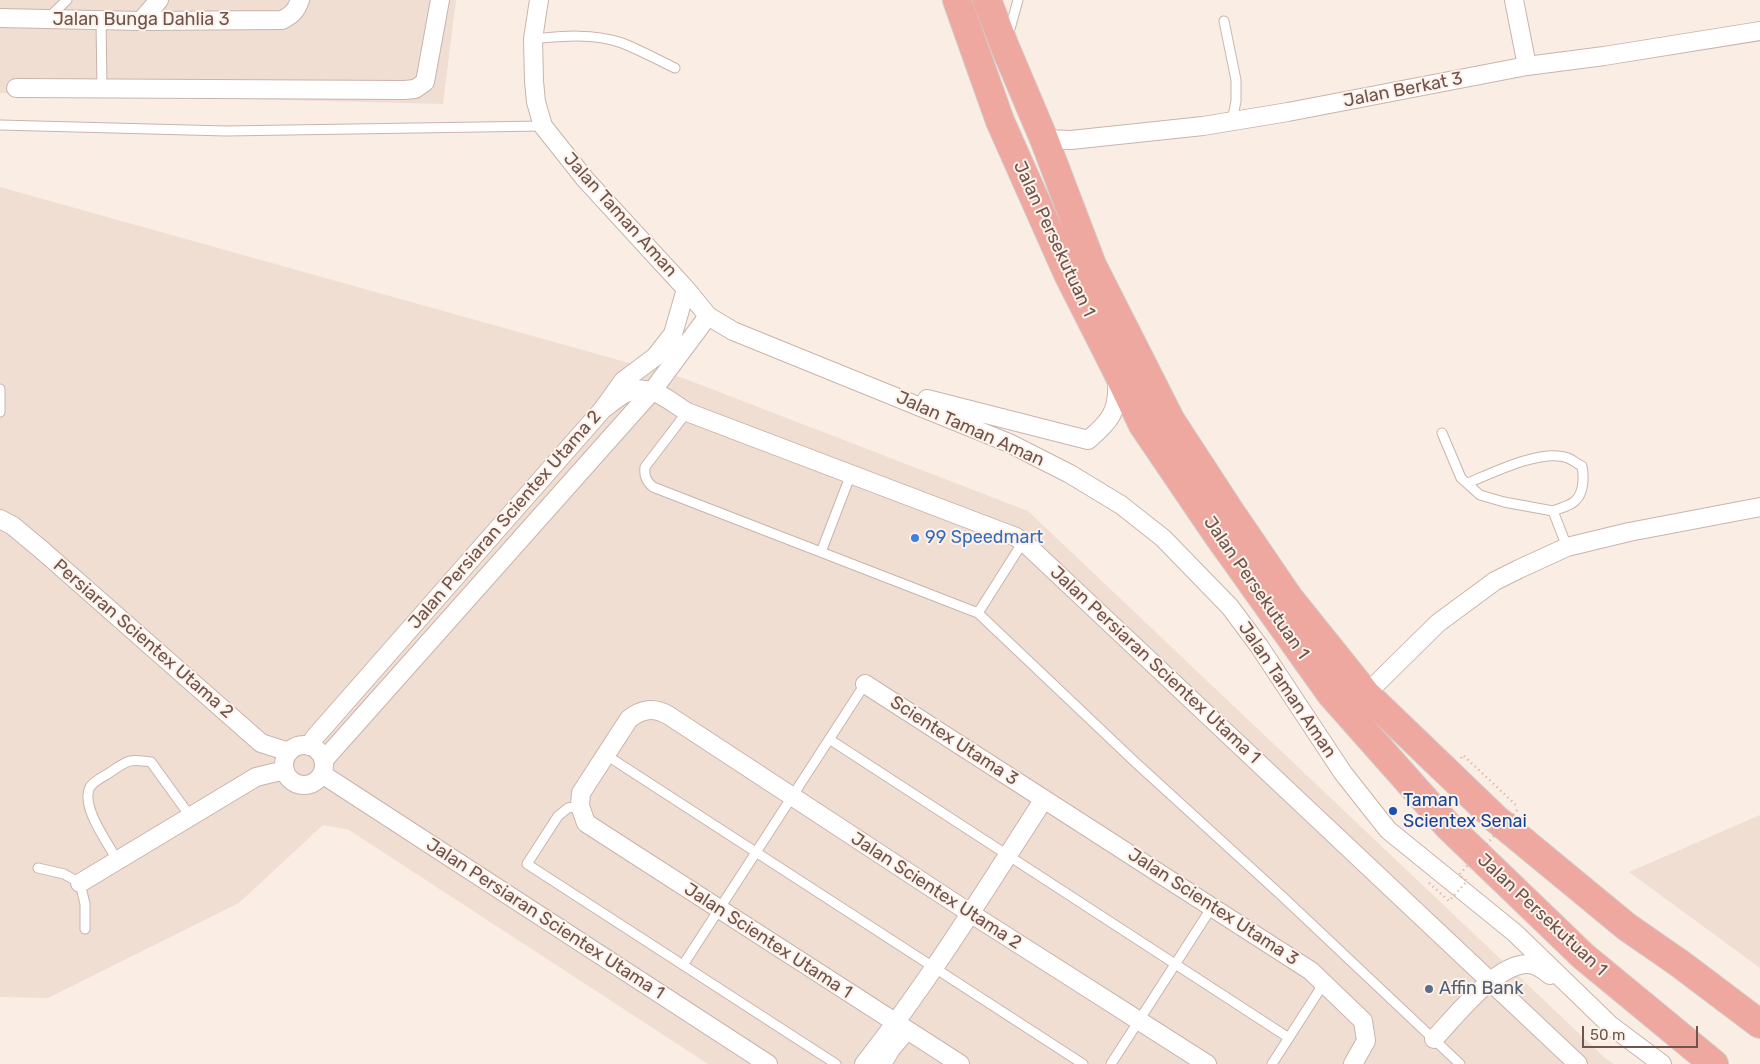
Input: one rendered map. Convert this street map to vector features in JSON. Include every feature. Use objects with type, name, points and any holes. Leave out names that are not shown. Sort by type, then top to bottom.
[{"type":"highway","name":"Jalan Persekutuan 1","points":[[957,0],[1000,121],[1068,274],[1143,425],[1217,534],[1331,694],[1449,827],[1583,956],[1714,1064]]},
{"type":"highway","name":"Jalan Persekutuan 1","points":[[987,0],[1044,139],[1092,265],[1171,421],[1229,510],[1290,598],[1366,694],[1496,820],[1627,927],[1679,963],[1760,1024]]},
{"type":"street","points":[[141,22],[159,0]]},
{"type":"street","name":"Jalan Bunga Dahlia 3","points":[[0,18],[141,22],[282,20],[291,15],[300,0]]},
{"type":"street","points":[[16,88],[415,89],[425,82],[440,0]]},
{"type":"street","name":"Jalan Taman Aman","points":[[539,0],[533,39],[536,102],[543,126],[585,178],[686,289],[708,316],[733,331],[1009,443],[1062,470],[1121,505],[1163,538],[1230,607],[1259,646],[1343,773],[1388,830],[1515,933],[1610,1025],[1662,1064]]},
{"type":"street","points":[[1514,0],[1527,66]]},
{"type":"street","name":"Jalan Berkat 3","points":[[1044,139],[1071,140],[1232,121],[1527,66],[1604,56],[1760,31]]},
{"type":"street","name":"Jalan Persiaran Scientex Utama 2","points":[[310,746],[603,409],[623,381],[655,358],[673,334],[686,289]]},
{"type":"street","name":"Jalan Persiaran Scientex Utama 2","points":[[323,767],[653,390],[708,316]]},
{"type":"street","name":"Jalan Taman Aman","points":[[866,384],[1088,440],[1104,427],[1115,408],[1118,395],[1116,368]]},
{"type":"street","points":[[603,409],[626,393],[653,390]]},
{"type":"street","name":"Jalan Persiaran Scientex Utama 1","points":[[653,390],[688,412],[1007,534],[1023,542],[1578,1064]]},
{"type":"street","points":[[1366,694],[1438,623],[1495,581],[1567,547],[1629,532],[1760,507]]},
{"type":"street","name":"Persiaran Scientex Utama 2","points":[[0,519],[13,526],[43,551],[261,743],[289,752]]},
{"type":"street","name":"Scientex Utama 3","points":[[865,684],[1044,799]]},
{"type":"street","name":"Jalan Scientex Utama 2","points":[[606,755],[629,719],[638,712],[659,710],[970,913],[1207,1064]]},
{"type":"street","points":[[310,746],[320,752],[323,767],[315,782],[305,785],[294,782],[285,770],[285,758],[289,752],[297,747],[310,746]]},
{"type":"street","points":[[580,810],[581,793],[606,755]]},
{"type":"street","name":"Jalan Persiaran Scientex Utama 1","points":[[323,767],[768,1064]]},
{"type":"street","points":[[80,883],[256,776],[285,770]]},
{"type":"street","points":[[882,1064],[935,968],[1044,799]]},
{"type":"street","name":"Jalan Scientex Utama 3","points":[[1044,799],[1312,971],[1363,1021],[1366,1041],[1364,1048],[1353,1064]]},
{"type":"street","name":"Jalan Scientex Utama 1","points":[[580,810],[586,822],[960,1064]]},
{"type":"street","points":[[1434,1039],[1489,980],[1527,963],[1542,968],[1610,1025]]},
{"type":"street","points":[[864,1064],[902,1026]]},
{"type":"lane","points":[[47,19],[67,0]]},
{"type":"lane","points":[[1005,47],[1018,0]]},
{"type":"lane","points":[[101,21],[102,88]]},
{"type":"lane","points":[[1224,21],[1236,80],[1236,101],[1232,121]]},
{"type":"lane","points":[[533,39],[564,35],[592,37],[621,43],[675,68]]},
{"type":"lane","points":[[0,125],[226,131],[543,126]]},
{"type":"lane","points":[[0,389],[0,412]]},
{"type":"lane","points":[[688,412],[645,467],[644,475],[647,483],[653,487],[978,613],[1135,762],[1460,1064]]},
{"type":"lane","points":[[1442,433],[1461,478],[1480,495],[1504,502],[1553,511],[1575,502],[1583,482],[1582,466],[1569,458],[1560,456],[1544,457],[1510,465],[1468,484]]},
{"type":"lane","points":[[821,552],[851,474]]},
{"type":"lane","points":[[1553,511],[1567,547]]},
{"type":"lane","points":[[978,613],[1023,542]]},
{"type":"lane","points":[[682,965],[865,684]]},
{"type":"lane","points":[[829,739],[1289,1038]]},
{"type":"lane","points":[[606,755],[1083,1064]]},
{"type":"lane","points":[[117,860],[89,809],[87,795],[91,785],[125,762],[134,759],[151,762],[190,816]]},
{"type":"lane","points":[[580,810],[568,808],[558,816],[526,864],[836,1064]]},
{"type":"lane","points":[[38,868],[64,874],[80,883],[85,904],[85,929]]},
{"type":"lane","points":[[1111,1064],[1212,907]]},
{"type":"lane","points":[[1272,1064],[1324,984]]},
{"type":"path","points":[[1429,883],[1449,901],[1467,881],[1460,875],[1519,808],[1463,755]]},
{"type":"shaded area","points":[[0,0],[456,0],[443,104],[0,93]]},
{"type":"shaded area","points":[[0,187],[683,378],[1028,511],[1605,1058],[1614,1064],[708,1064],[349,830],[323,825],[239,903],[48,998],[0,997]]},
{"type":"shaded area","points":[[1760,815],[1760,968],[1629,872]]},
{"type":"place","name":"99 Speedmart","points":[[915,538]]},
{"type":"place","name":"Taman Scientex Senai","points":[[1393,811]]},
{"type":"place","name":"Affin Bank","points":[[1429,989]]}]
